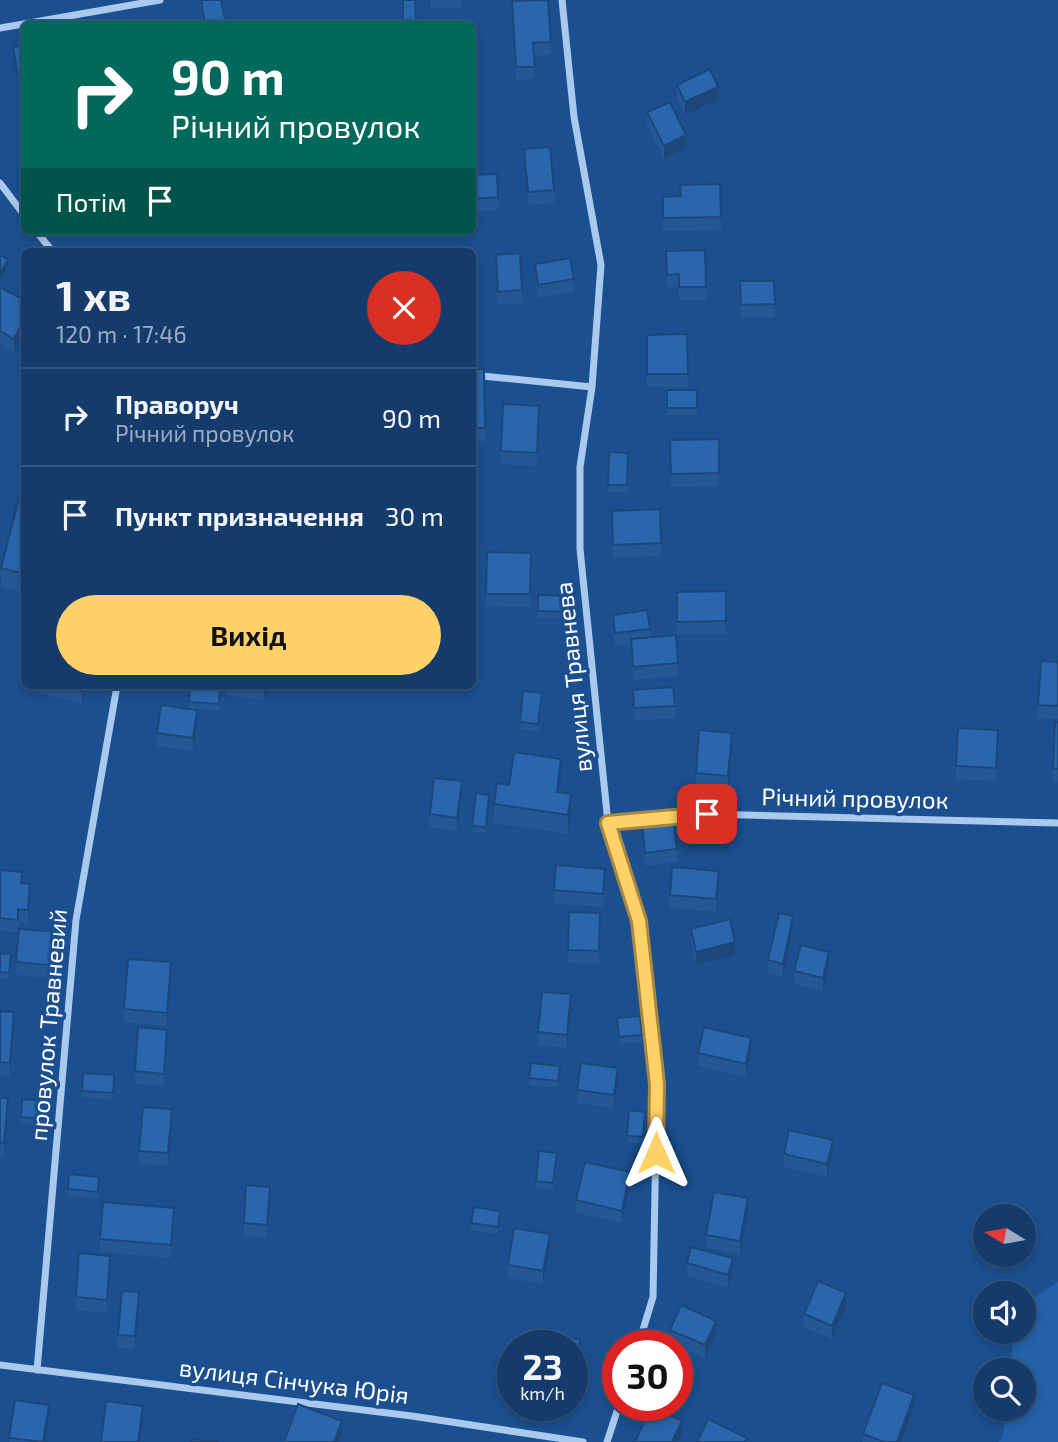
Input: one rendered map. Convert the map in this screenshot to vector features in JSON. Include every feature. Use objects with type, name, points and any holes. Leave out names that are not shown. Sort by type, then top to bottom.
[{"type":"street","points":[[40,21],[160,0]]},
{"type":"street","name":"вулиця Травнева","points":[[562,0],[574,117],[601,265],[592,387],[580,467],[580,549],[608,823],[639,921],[657,1084],[653,1297],[643,1330]]},
{"type":"street","points":[[0,28],[21,24]]},
{"type":"street","points":[[0,183],[21,211]]},
{"type":"street","points":[[476,375],[592,387]]},
{"type":"street","name":"провулок Травневий","points":[[37,1370],[76,920],[116,689]]},
{"type":"street","name":"Річний провулок","points":[[608,823],[707,814],[1058,823]]},
{"type":"street","name":"вулиця Сінчука Юрія","points":[[0,1365],[412,1416],[583,1442]]},
{"type":"street","points":[[607,1442],[614,1421]]},
{"type":"shaded area","points":[[1058,1282],[1058,1442],[999,1442],[1003,1436],[1005,1421],[1036,1421],[1036,1358],[1011,1358],[1013,1344],[1036,1344],[1036,1296]]},
{"type":"building","points":[[201,0],[221,0],[225,21],[204,21]]},
{"type":"building","points":[[403,0],[415,0],[416,21],[403,21]]},
{"type":"building","points":[[548,0],[551,42],[533,43],[535,67],[516,67],[512,1]]},
{"type":"building","points":[[21,46],[21,76],[18,76],[13,47]]},
{"type":"building","points":[[710,69],[718,87],[685,102],[677,85]]},
{"type":"building","points":[[670,102],[686,135],[664,146],[647,112]]},
{"type":"building","points":[[550,147],[554,190],[528,192],[524,149]]},
{"type":"building","points":[[497,174],[498,197],[476,199],[476,175]]},
{"type":"building","points":[[720,184],[721,217],[663,218],[663,197],[681,196],[680,185]]},
{"type":"building","points":[[705,250],[706,287],[679,287],[679,274],[667,275],[666,251]]},
{"type":"building","points":[[520,253],[522,290],[498,292],[496,255]]},
{"type":"building","points":[[0,255],[8,259],[0,274]]},
{"type":"building","points":[[570,258],[574,279],[538,285],[535,264]]},
{"type":"building","points":[[740,281],[774,281],[775,304],[741,305]]},
{"type":"building","points":[[0,287],[21,298],[21,325],[14,339],[0,331]]},
{"type":"building","points":[[687,334],[688,374],[647,374],[647,335]]},
{"type":"building","points":[[484,369],[485,428],[476,428],[476,370]]},
{"type":"building","points":[[667,390],[697,390],[697,408],[667,408]]},
{"type":"building","points":[[503,404],[539,406],[537,453],[501,451]]},
{"type":"building","points":[[719,439],[719,473],[671,474],[670,440]]},
{"type":"building","points":[[609,452],[628,453],[627,485],[608,485]]},
{"type":"building","points":[[20,495],[21,495],[21,573],[1,568]]},
{"type":"building","points":[[660,509],[661,543],[613,545],[612,511]]},
{"type":"building","points":[[487,552],[531,553],[530,594],[486,594]]},
{"type":"building","points":[[726,591],[726,621],[677,622],[677,592]]},
{"type":"building","points":[[538,595],[576,596],[576,612],[538,611]]},
{"type":"building","points":[[647,610],[650,629],[615,633],[613,615]]},
{"type":"building","points":[[676,635],[678,663],[633,667],[631,639]]},
{"type":"building","points":[[1041,661],[1058,662],[1058,706],[1038,705]]},
{"type":"building","points":[[673,687],[675,706],[634,708],[633,690]]},
{"type":"building","points":[[190,689],[220,689],[219,704],[189,702]]},
{"type":"building","points":[[523,691],[542,693],[538,724],[520,722]]},
{"type":"building","points":[[161,705],[197,710],[193,738],[157,733]]},
{"type":"building","points":[[1055,722],[1058,722],[1058,769],[1053,769]]},
{"type":"building","points":[[958,728],[998,730],[996,768],[956,766]]},
{"type":"building","points":[[699,730],[732,733],[728,776],[696,773]]},
{"type":"building","points":[[514,752],[561,759],[557,792],[571,794],[568,815],[494,804],[497,783],[509,785]]},
{"type":"building","points":[[434,778],[462,781],[457,818],[430,814]]},
{"type":"building","points":[[476,793],[489,795],[486,827],[472,826]]},
{"type":"building","points":[[673,820],[677,849],[645,853],[642,823]]},
{"type":"building","points":[[556,865],[605,869],[603,894],[554,890]]},
{"type":"building","points":[[672,867],[719,871],[716,899],[670,895]]},
{"type":"building","points":[[0,870],[22,872],[21,883],[30,884],[28,910],[18,909],[18,920],[0,918]]},
{"type":"building","points":[[569,912],[600,913],[599,951],[568,950]]},
{"type":"building","points":[[779,913],[793,916],[783,964],[768,960]]},
{"type":"building","points":[[730,919],[735,942],[696,952],[691,929]]},
{"type":"building","points":[[19,929],[60,932],[57,966],[16,962]]},
{"type":"building","points":[[801,945],[829,952],[823,978],[794,971]]},
{"type":"building","points":[[0,953],[11,954],[9,973],[0,972]]},
{"type":"building","points":[[128,959],[171,962],[167,1013],[124,1009]]},
{"type":"building","points":[[542,992],[571,994],[567,1035],[538,1032]]},
{"type":"building","points":[[0,1011],[14,1012],[10,1063],[0,1062]]},
{"type":"building","points":[[640,1016],[642,1035],[619,1037],[617,1018]]},
{"type":"building","points":[[138,1027],[167,1030],[164,1074],[135,1071]]},
{"type":"building","points":[[704,1027],[751,1038],[746,1064],[698,1053]]},
{"type":"building","points":[[531,1063],[560,1066],[558,1081],[529,1078]]},
{"type":"building","points":[[581,1063],[618,1068],[614,1095],[577,1090]]},
{"type":"building","points":[[83,1073],[114,1075],[113,1093],[82,1091]]},
{"type":"building","points":[[0,1098],[8,1098],[4,1143],[0,1143]]},
{"type":"building","points":[[22,1099],[47,1101],[45,1119],[21,1117]]},
{"type":"building","points":[[143,1107],[172,1109],[168,1153],[139,1151]]},
{"type":"building","points":[[629,1110],[645,1112],[643,1137],[627,1136]]},
{"type":"building","points":[[789,1130],[833,1140],[827,1164],[784,1154]]},
{"type":"building","points":[[539,1151],[557,1153],[553,1183],[536,1181]]},
{"type":"building","points":[[585,1162],[630,1172],[622,1211],[576,1200]]},
{"type":"building","points":[[69,1174],[99,1177],[98,1192],[68,1189]]},
{"type":"building","points":[[246,1185],[270,1187],[267,1225],[244,1223]]},
{"type":"building","points":[[714,1192],[748,1198],[740,1241],[706,1235]]},
{"type":"building","points":[[103,1202],[174,1208],[171,1245],[100,1239]]},
{"type":"building","points":[[474,1207],[500,1211],[498,1227],[471,1223]]},
{"type":"building","points":[[514,1228],[550,1234],[543,1271],[508,1265]]},
{"type":"building","points":[[691,1247],[733,1258],[728,1275],[687,1263]]},
{"type":"building","points":[[79,1253],[110,1256],[107,1300],[76,1297]]},
{"type":"building","points":[[818,1281],[846,1293],[832,1326],[804,1314]]},
{"type":"building","points":[[122,1291],[139,1292],[135,1336],[118,1335]]},
{"type":"building","points":[[681,1305],[716,1321],[705,1345],[693,1340],[693,1330],[670,1330]]},
{"type":"building","points":[[882,1383],[914,1395],[897,1442],[884,1442],[863,1434]]},
{"type":"building","points":[[15,1400],[49,1405],[43,1442],[9,1438]]},
{"type":"building","points":[[106,1401],[143,1406],[138,1442],[101,1442]]},
{"type":"building","points":[[298,1404],[342,1421],[334,1442],[284,1442]]},
{"type":"building","points":[[708,1419],[747,1438],[745,1442],[697,1442]]},
{"type":"building","points":[[645,1421],[682,1421],[672,1442],[635,1442]]},
{"type":"building","points":[[192,1439],[218,1442],[191,1442]]},
{"type":"route","points":[[656,1153],[657,1084],[639,921],[608,823],[707,814]]}]
